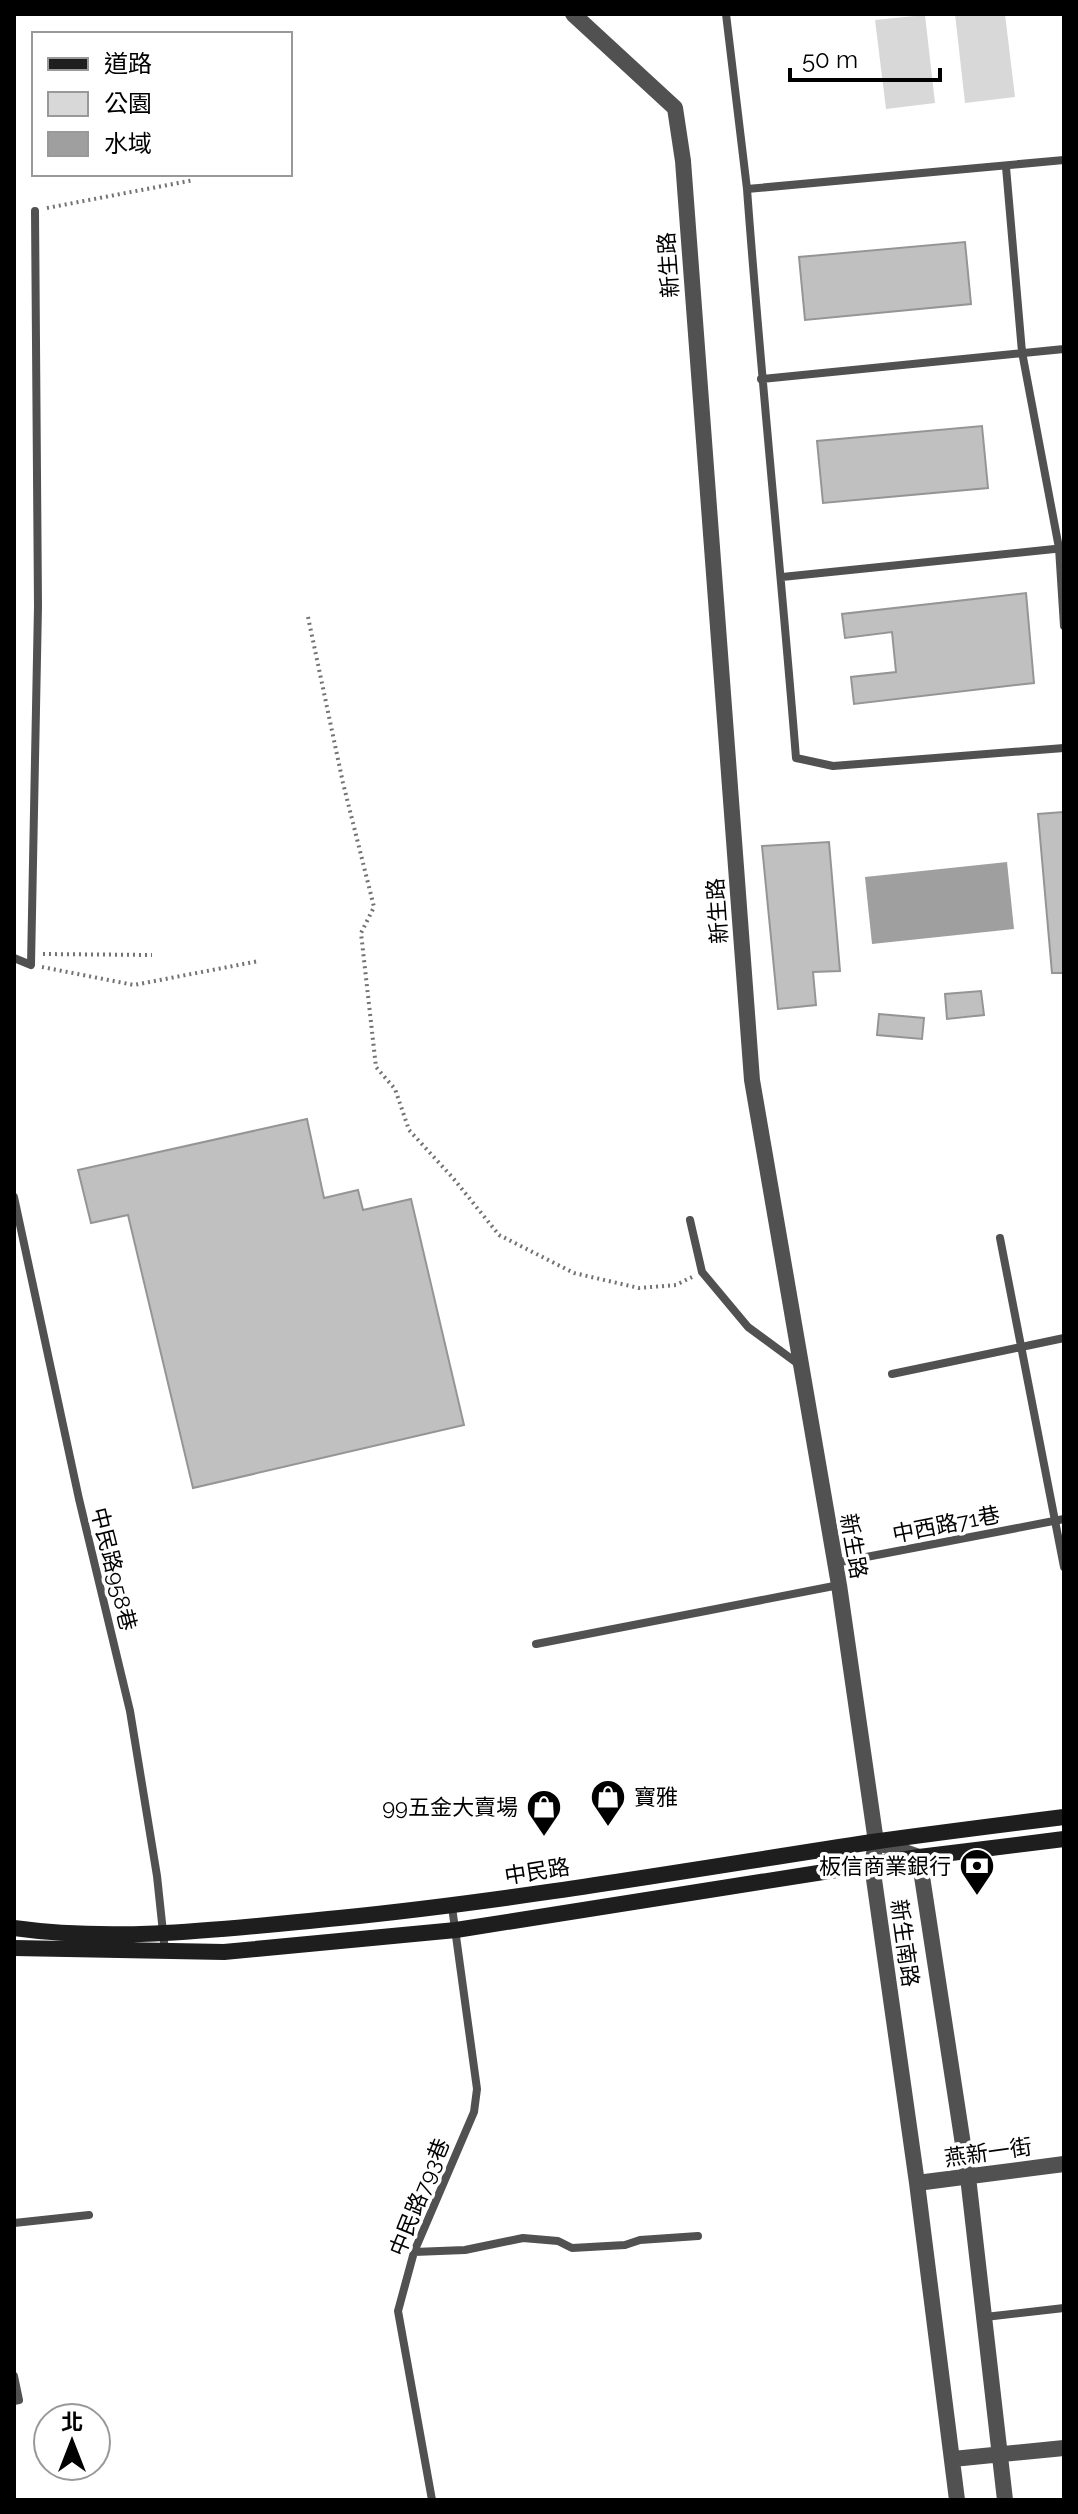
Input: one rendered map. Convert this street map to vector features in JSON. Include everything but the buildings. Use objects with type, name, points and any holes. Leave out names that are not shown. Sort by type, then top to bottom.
[{"type":"main road","name":"中民路","points":[[14,1928],[50,1933],[163,1932],[452,1907],[876,1842],[1064,1817]]},
{"type":"main road","name":"中民路","points":[[14,1948],[224,1952],[456,1930],[919,1857],[1064,1839]]},
{"type":"street","name":"新生路","points":[[573,14],[675,108],[683,161],[752,1080],[839,1585],[876,1842]]},
{"type":"street","points":[[876,1842],[919,1857]]},
{"type":"street","name":"新生南路","points":[[876,1842],[872,1865],[917,2183],[957,2500]]},
{"type":"street","name":"新生南路","points":[[919,1857],[968,2177],[1005,2500]]},
{"type":"street","name":"燕新一街","points":[[917,2183],[1064,2164]]},
{"type":"street","points":[[953,2459],[1064,2448]]},
{"type":"lane","points":[[726,14],[747,189],[796,758],[833,766],[1064,748]]},
{"type":"lane","points":[[747,189],[1064,160]]},
{"type":"lane","points":[[1006,167],[1022,352],[1061,548],[1064,626]]},
{"type":"lane","points":[[14,958],[31,965],[38,606],[35,211]]},
{"type":"lane","points":[[761,379],[1064,349]]},
{"type":"lane","points":[[782,577],[1061,548]]},
{"type":"lane","name":"中民路958巷","points":[[14,1197],[79,1499],[130,1711],[157,1876],[165,1951]]},
{"type":"lane","points":[[690,1220],[702,1272],[748,1327],[801,1367]]},
{"type":"lane","points":[[1000,1238],[1020,1348],[1059,1520],[1064,1567]]},
{"type":"lane","points":[[892,1374],[1064,1338]]},
{"type":"lane","name":"中西路71巷","points":[[835,1564],[1059,1520]]},
{"type":"lane","points":[[536,1644],[839,1585]]},
{"type":"lane","name":"中民路793巷","points":[[432,2500],[398,2311],[414,2252],[474,2112],[477,2089],[475,2060],[452,1907]]},
{"type":"lane","points":[[14,2223],[89,2215]]},
{"type":"lane","points":[[414,2252],[465,2250],[523,2238],[558,2241],[572,2248],[698,2236]]},
{"type":"lane","points":[[985,2317],[1064,2308]]},
{"type":"lane","points":[[14,2376],[19,2400],[14,2401]]},
{"type":"path","points":[[35,211],[194,180]]},
{"type":"path","points":[[308,617],[343,783],[374,907],[361,933],[376,1067],[395,1089],[409,1130],[499,1235],[574,1273],[639,1288],[676,1285],[702,1272]]},
{"type":"path","points":[[31,954],[152,955]]},
{"type":"path","points":[[31,965],[134,985],[259,961]]},
{"type":"green space","points":[[955,14],[1005,14],[1015,97],[965,103]]},
{"type":"green space","points":[[925,15],[935,103],[886,109],[875,20]]},
{"type":"water","points":[[1007,862],[1014,929],[872,944],[865,877]]},
{"type":"place","name":"寶雅","points":[[608,1828]]},
{"type":"place","name":"99五金大賣場","points":[[544,1838]]},
{"type":"place","name":"板信商業銀行","points":[[977,1897]]}]
